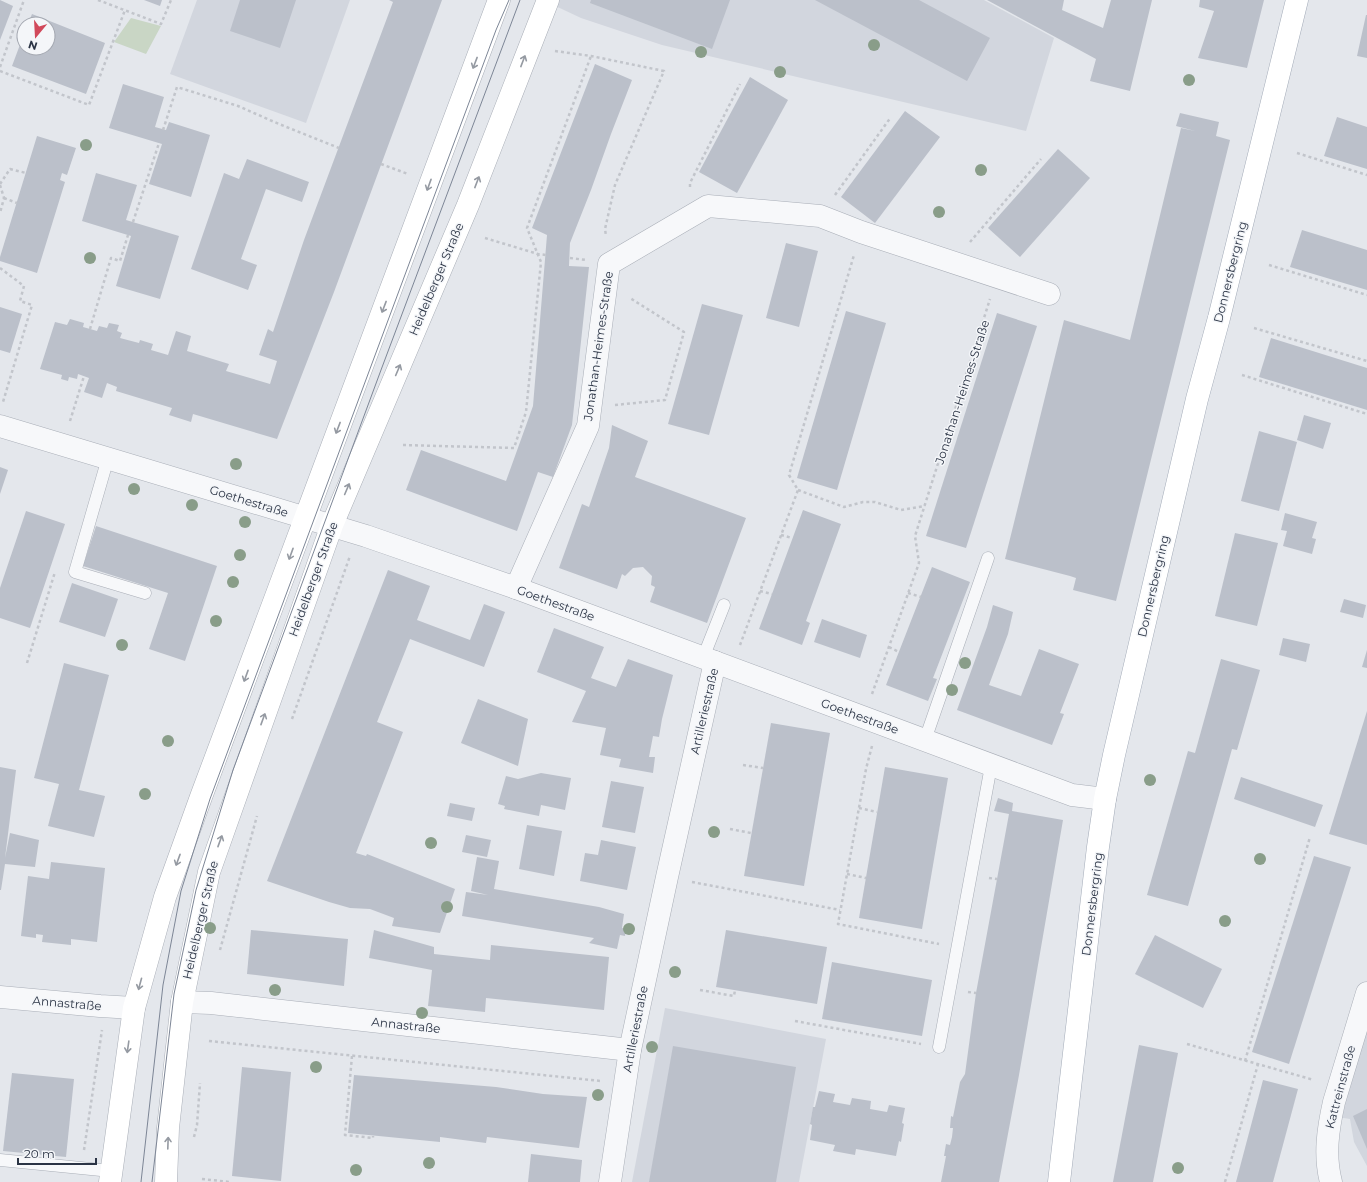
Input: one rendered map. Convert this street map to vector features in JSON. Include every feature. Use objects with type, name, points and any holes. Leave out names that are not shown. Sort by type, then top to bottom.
[{"type":"main road","points":[[110,1177],[134,1008],[165,897],[499,0]]},
{"type":"main road","name":"Heidelberger Straße","points":[[166,1182],[168,1128],[182,1002],[209,872],[332,525],[468,205],[548,0]]},
{"type":"main road","name":"Donnersbergring","points":[[1059,1182],[1105,799],[1197,399],[1219,318],[1297,0]]},
{"type":"street","name":"Jonathan-Heimes-Straße","points":[[516,588],[588,426],[608,274],[695,213],[708,206],[820,216],[861,232],[1049,294]]},
{"type":"street","name":"Goethestraße","points":[[1,416],[63,445],[358,533],[516,588],[1072,795],[1105,799]]},
{"type":"street","name":"Artilleriestraße","points":[[610,1182],[630,1050],[667,877],[709,660]]},
{"type":"street","name":"Kattreinstraße","points":[[1331,1182],[1327,1159],[1327,1143],[1331,1116],[1338,1087],[1367,993]]},
{"type":"street","name":"Annastraße","points":[[0,997],[134,1008]]},
{"type":"street","name":"Annastraße","points":[[182,1002],[211,1003],[630,1050]]},
{"type":"lane","points":[[108,458],[75,572],[145,593]]},
{"type":"lane","points":[[925,740],[988,558]]},
{"type":"lane","points":[[709,660],[724,605]]},
{"type":"lane","points":[[938,1047],[991,766]]},
{"type":"lane","points":[[0,1160],[81,1169],[110,1177]]},
{"type":"path","points":[[0,67],[24,0]]},
{"type":"path","points":[[98,0],[161,24],[171,0]]},
{"type":"path","points":[[0,71],[89,105],[125,10]]},
{"type":"path","points":[[557,52],[591,56],[664,71],[616,185],[605,230],[608,274],[684,332],[665,400],[591,407]]},
{"type":"path","points":[[403,445],[514,448],[526,412],[541,262],[527,228],[591,56]]},
{"type":"path","points":[[695,213],[690,183],[740,84]]},
{"type":"path","points":[[163,130],[177,87],[238,106],[338,148]]},
{"type":"path","points":[[820,216],[891,117]]},
{"type":"path","points":[[133,222],[159,143]]},
{"type":"path","points":[[1297,153],[1367,175]]},
{"type":"path","points":[[953,262],[1042,159]]},
{"type":"path","points":[[381,164],[408,174]]},
{"type":"path","points":[[0,213],[4,198],[0,184],[10,169],[26,173]]},
{"type":"path","points":[[4,198],[17,202]]},
{"type":"path","points":[[861,232],[789,475],[798,490],[844,508],[863,502],[875,502],[901,510],[925,506]]},
{"type":"path","points":[[90,329],[111,258],[120,261],[128,235]]},
{"type":"path","points":[[485,238],[546,255]]},
{"type":"path","points":[[1269,265],[1367,295]]},
{"type":"path","points":[[0,268],[24,286],[20,301],[32,305],[1,416]]},
{"type":"path","name":"Jonathan-Heimes-Straße","points":[[870,700],[919,563],[915,536],[988,308],[996,276]]},
{"type":"path","points":[[1254,328],[1367,361]]},
{"type":"path","points":[[1242,375],[1367,414]]},
{"type":"path","points":[[63,445],[84,376]]},
{"type":"path","points":[[738,651],[798,490]]},
{"type":"path","points":[[290,724],[358,533]]},
{"type":"path","points":[[781,535],[792,538]]},
{"type":"path","points":[[27,662],[55,572]]},
{"type":"path","points":[[760,591],[772,594]]},
{"type":"path","points":[[908,593],[920,597]]},
{"type":"path","points":[[889,647],[899,652]]},
{"type":"path","points":[[873,742],[866,769],[838,924],[958,947]]},
{"type":"path","points":[[743,765],[763,768]]},
{"type":"path","points":[[859,808],[878,812]]},
{"type":"path","points":[[218,957],[258,812]]},
{"type":"path","points":[[730,829],[751,833]]},
{"type":"path","points":[[1245,1061],[1310,837]]},
{"type":"path","points":[[847,874],[866,878]]},
{"type":"path","points":[[667,877],[840,910]]},
{"type":"path","points":[[700,990],[734,996],[735,990]]},
{"type":"path","points":[[795,1021],[938,1047]]},
{"type":"path","points":[[81,1169],[103,1026]]},
{"type":"path","points":[[209,1041],[625,1083]]},
{"type":"path","points":[[1188,1044],[1338,1087]]},
{"type":"path","points":[[352,1056],[345,1135],[373,1138],[373,1136]]},
{"type":"path","points":[[1225,1182],[1258,1064]]},
{"type":"path","points":[[197,1124],[200,1079]]},
{"type":"path","points":[[202,1179],[230,1182]]},
{"type":"shaded area","points":[[197,0],[350,0],[306,123],[170,74]]},
{"type":"shaded area","points":[[548,0],[984,0],[1054,38],[1026,131],[662,45],[581,18],[547,2]]},
{"type":"shaded area","points":[[1367,993],[1367,1166],[1354,1142],[1350,1119],[1331,1116]]},
{"type":"shaded area","points":[[665,1008],[826,1039],[799,1182],[632,1182]]},
{"type":"green space","points":[[131,18],[161,26],[146,54],[114,42]]},
{"type":"building","points":[[0,0],[13,6],[0,40]]},
{"type":"building","points":[[144,0],[162,0],[160,6]]},
{"type":"building","points":[[240,0],[296,0],[280,48],[230,31]]},
{"type":"building","points":[[389,0],[442,0],[334,292],[277,439],[193,414],[191,422],[169,415],[172,408],[116,391],[117,387],[107,383],[102,398],[84,392],[89,378],[78,374],[77,379],[69,377],[68,381],[61,379],[62,375],[40,369],[55,322],[67,325],[70,319],[84,323],[83,327],[97,331],[99,326],[107,328],[109,323],[119,325],[117,331],[122,333],[120,338],[139,343],[140,340],[153,344],[151,350],[168,355],[176,331],[191,336],[187,351],[229,364],[226,371],[270,384],[277,361],[259,355],[268,329],[273,332],[304,240],[393,2]]},
{"type":"building","points":[[591,0],[730,0],[712,49],[590,3]]},
{"type":"building","points":[[815,0],[919,0],[990,38],[967,81]]},
{"type":"building","points":[[987,0],[1064,0],[1062,10],[1103,28],[1111,0],[1152,0],[1130,91],[1090,81],[1096,59]]},
{"type":"building","points":[[1200,0],[1264,0],[1247,68],[1198,58],[1214,11],[1199,7]]},
{"type":"building","points":[[1367,15],[1367,58],[1357,56]]},
{"type":"building","points":[[56,24],[105,43],[86,94],[12,66],[16,55],[56,56]]},
{"type":"building","points":[[595,64],[632,80],[570,243],[569,266],[589,267],[572,425],[553,477],[538,472],[517,531],[406,490],[421,450],[506,481],[533,406],[547,235],[532,228]]},
{"type":"building","points":[[750,77],[788,100],[737,193],[699,172]]},
{"type":"building","points":[[123,84],[164,97],[155,127],[166,130],[169,122],[210,135],[191,197],[149,184],[162,144],[109,128]]},
{"type":"building","points":[[905,111],[940,137],[875,223],[841,197]]},
{"type":"building","points":[[1180,113],[1219,122],[1216,136],[1230,140],[1116,601],[1073,590],[1076,578],[1005,559],[1064,320],[1130,340],[1181,128],[1195,131],[1176,126]]},
{"type":"building","points":[[1337,117],[1367,127],[1367,169],[1324,156]]},
{"type":"building","points":[[37,136],[76,148],[67,175],[62,173],[60,180],[65,182],[37,273],[0,261],[0,257]]},
{"type":"building","points":[[1058,149],[1090,178],[1020,257],[988,228]]},
{"type":"building","points":[[247,159],[309,182],[302,202],[266,189],[241,259],[257,265],[248,290],[191,269],[224,173],[239,179]]},
{"type":"building","points":[[96,173],[137,185],[126,220],[179,236],[160,299],[116,286],[131,236],[82,221]]},
{"type":"building","points":[[1302,230],[1367,250],[1367,290],[1290,267]]},
{"type":"building","points":[[786,243],[818,251],[799,327],[766,318]]},
{"type":"building","points":[[702,304],[743,315],[709,435],[668,424]]},
{"type":"building","points":[[0,307],[22,314],[10,353],[0,350]]},
{"type":"building","points":[[846,311],[886,323],[837,490],[797,478]]},
{"type":"building","points":[[997,313],[1037,326],[966,548],[926,536]]},
{"type":"building","points":[[1271,338],[1367,368],[1367,410],[1259,377]]},
{"type":"building","points":[[1304,415],[1331,423],[1323,449],[1297,440]]},
{"type":"building","points":[[612,425],[648,441],[635,477],[746,518],[707,623],[650,602],[655,587],[651,585],[652,576],[643,567],[633,568],[625,576],[622,574],[617,589],[559,568],[582,504],[589,507],[609,448]]},
{"type":"building","points":[[1259,431],[1297,442],[1279,511],[1241,501]]},
{"type":"building","points":[[0,467],[8,470],[0,494]]},
{"type":"building","points":[[803,510],[841,524],[806,621],[810,623],[802,645],[759,629]]},
{"type":"building","points":[[26,511],[65,524],[30,628],[0,618],[0,588]]},
{"type":"building","points":[[1285,513],[1317,522],[1312,538],[1316,539],[1312,554],[1283,546],[1287,531],[1281,530]]},
{"type":"building","points":[[96,526],[217,566],[185,661],[149,649],[168,593],[83,566]]},
{"type":"building","points":[[1235,533],[1278,543],[1257,626],[1215,616]]},
{"type":"building","points":[[932,567],[970,582],[933,678],[937,679],[928,701],[886,685]]},
{"type":"building","points":[[388,570],[430,586],[417,620],[470,640],[484,604],[505,612],[484,667],[410,639],[377,722],[403,732],[356,853],[366,856],[367,854],[455,889],[440,933],[392,926],[394,918],[370,909],[350,908],[267,881]]},
{"type":"building","points":[[72,583],[118,599],[105,637],[59,622]]},
{"type":"building","points":[[1344,599],[1366,605],[1363,618],[1340,612]]},
{"type":"building","points":[[993,605],[1013,612],[1008,634],[989,685],[1021,696],[1039,649],[1079,664],[1060,713],[1064,714],[1052,745],[957,710],[987,627]]},
{"type":"building","points":[[822,619],[867,635],[860,658],[814,642]]},
{"type":"building","points":[[554,628],[604,647],[591,678],[616,687],[628,659],[673,675],[659,737],[653,736],[649,757],[655,757],[653,773],[619,767],[621,759],[600,755],[606,728],[572,722],[586,691],[537,672]]},
{"type":"building","points":[[1283,638],[1310,644],[1306,662],[1279,655]]},
{"type":"building","points":[[1367,650],[1367,668],[1362,667]]},
{"type":"building","points":[[1221,659],[1260,670],[1237,750],[1232,749],[1188,906],[1147,895],[1188,751],[1195,753]]},
{"type":"building","points":[[64,663],[109,675],[79,790],[105,796],[94,837],[48,826],[59,784],[34,778]]},
{"type":"building","points":[[478,699],[528,719],[518,766],[461,743]]},
{"type":"building","points":[[1367,711],[1367,845],[1329,834]]},
{"type":"building","points":[[771,723],[830,733],[804,886],[744,876]]},
{"type":"building","points":[[0,767],[16,770],[5,858],[10,833],[39,840],[35,867],[5,864],[1,890],[0,890]]},
{"type":"building","points":[[885,767],[948,778],[922,929],[859,918]]},
{"type":"building","points":[[541,773],[571,778],[565,810],[541,805],[539,816],[504,809],[505,806],[498,804],[506,776],[518,779]]},
{"type":"building","points":[[1241,777],[1323,805],[1315,827],[1234,799]]},
{"type":"building","points":[[611,781],[644,787],[635,833],[602,827]]},
{"type":"building","points":[[998,798],[1013,803],[1012,811],[1063,820],[999,1182],[941,1182],[946,1156],[944,1156],[946,1144],[950,1145],[952,1137],[953,1128],[950,1128],[951,1116],[953,1117],[960,1082],[965,1074],[976,993],[1009,814],[994,811]]},
{"type":"building","points":[[450,803],[475,808],[472,821],[447,816]]},
{"type":"building","points":[[527,825],[562,831],[554,876],[519,869]]},
{"type":"building","points":[[466,835],[491,840],[487,857],[462,852]]},
{"type":"building","points":[[601,840],[636,847],[627,890],[580,881],[585,853],[598,855]]},
{"type":"building","points":[[1314,856],[1351,867],[1289,1064],[1252,1052]]},
{"type":"building","points":[[477,857],[499,861],[494,889],[599,907],[624,914],[622,928],[626,929],[625,936],[620,935],[617,949],[589,943],[594,938],[462,916],[466,892],[488,895],[471,891]]},
{"type":"building","points":[[51,862],[105,868],[97,942],[71,939],[71,945],[42,942],[43,935],[36,934],[36,938],[21,936],[28,876],[49,879]]},
{"type":"building","points":[[251,930],[348,939],[344,986],[247,974]]},
{"type":"building","points":[[374,930],[434,947],[434,954],[490,960],[491,945],[609,957],[604,1010],[486,998],[485,1012],[428,1006],[432,970],[369,958]]},
{"type":"building","points":[[726,930],[827,947],[817,1004],[716,987]]},
{"type":"building","points":[[1155,935],[1222,969],[1203,1008],[1135,974]]},
{"type":"building","points":[[832,962],[932,980],[922,1036],[822,1019]]},
{"type":"building","points":[[1139,1045],[1178,1053],[1153,1182],[1113,1182]]},
{"type":"building","points":[[673,1046],[796,1067],[776,1182],[649,1182]]},
{"type":"building","points":[[242,1067],[291,1072],[281,1181],[232,1176]]},
{"type":"building","points":[[12,1073],[74,1079],[66,1157],[3,1151]]},
{"type":"building","points":[[354,1075],[496,1087],[543,1094],[587,1097],[579,1148],[487,1137],[486,1143],[440,1137],[440,1142],[348,1133]]},
{"type":"building","points":[[1263,1080],[1298,1089],[1273,1182],[1236,1182]]},
{"type":"building","points":[[819,1091],[835,1094],[833,1102],[850,1105],[852,1098],[871,1101],[870,1109],[887,1112],[889,1105],[905,1108],[902,1123],[904,1124],[901,1142],[899,1141],[896,1156],[856,1149],[855,1155],[833,1151],[835,1145],[810,1140],[812,1125],[810,1124],[813,1107],[815,1107]]},
{"type":"building","points":[[1367,1109],[1367,1149],[1353,1116]]},
{"type":"building","points":[[531,1154],[582,1160],[580,1182],[528,1182]]},
{"type":"tram line","points":[[141,1182],[163,985],[181,891],[210,799],[496,30],[509,0]]},
{"type":"tram line","points":[[152,1182],[174,994],[196,890],[233,770],[520,0]]}]
